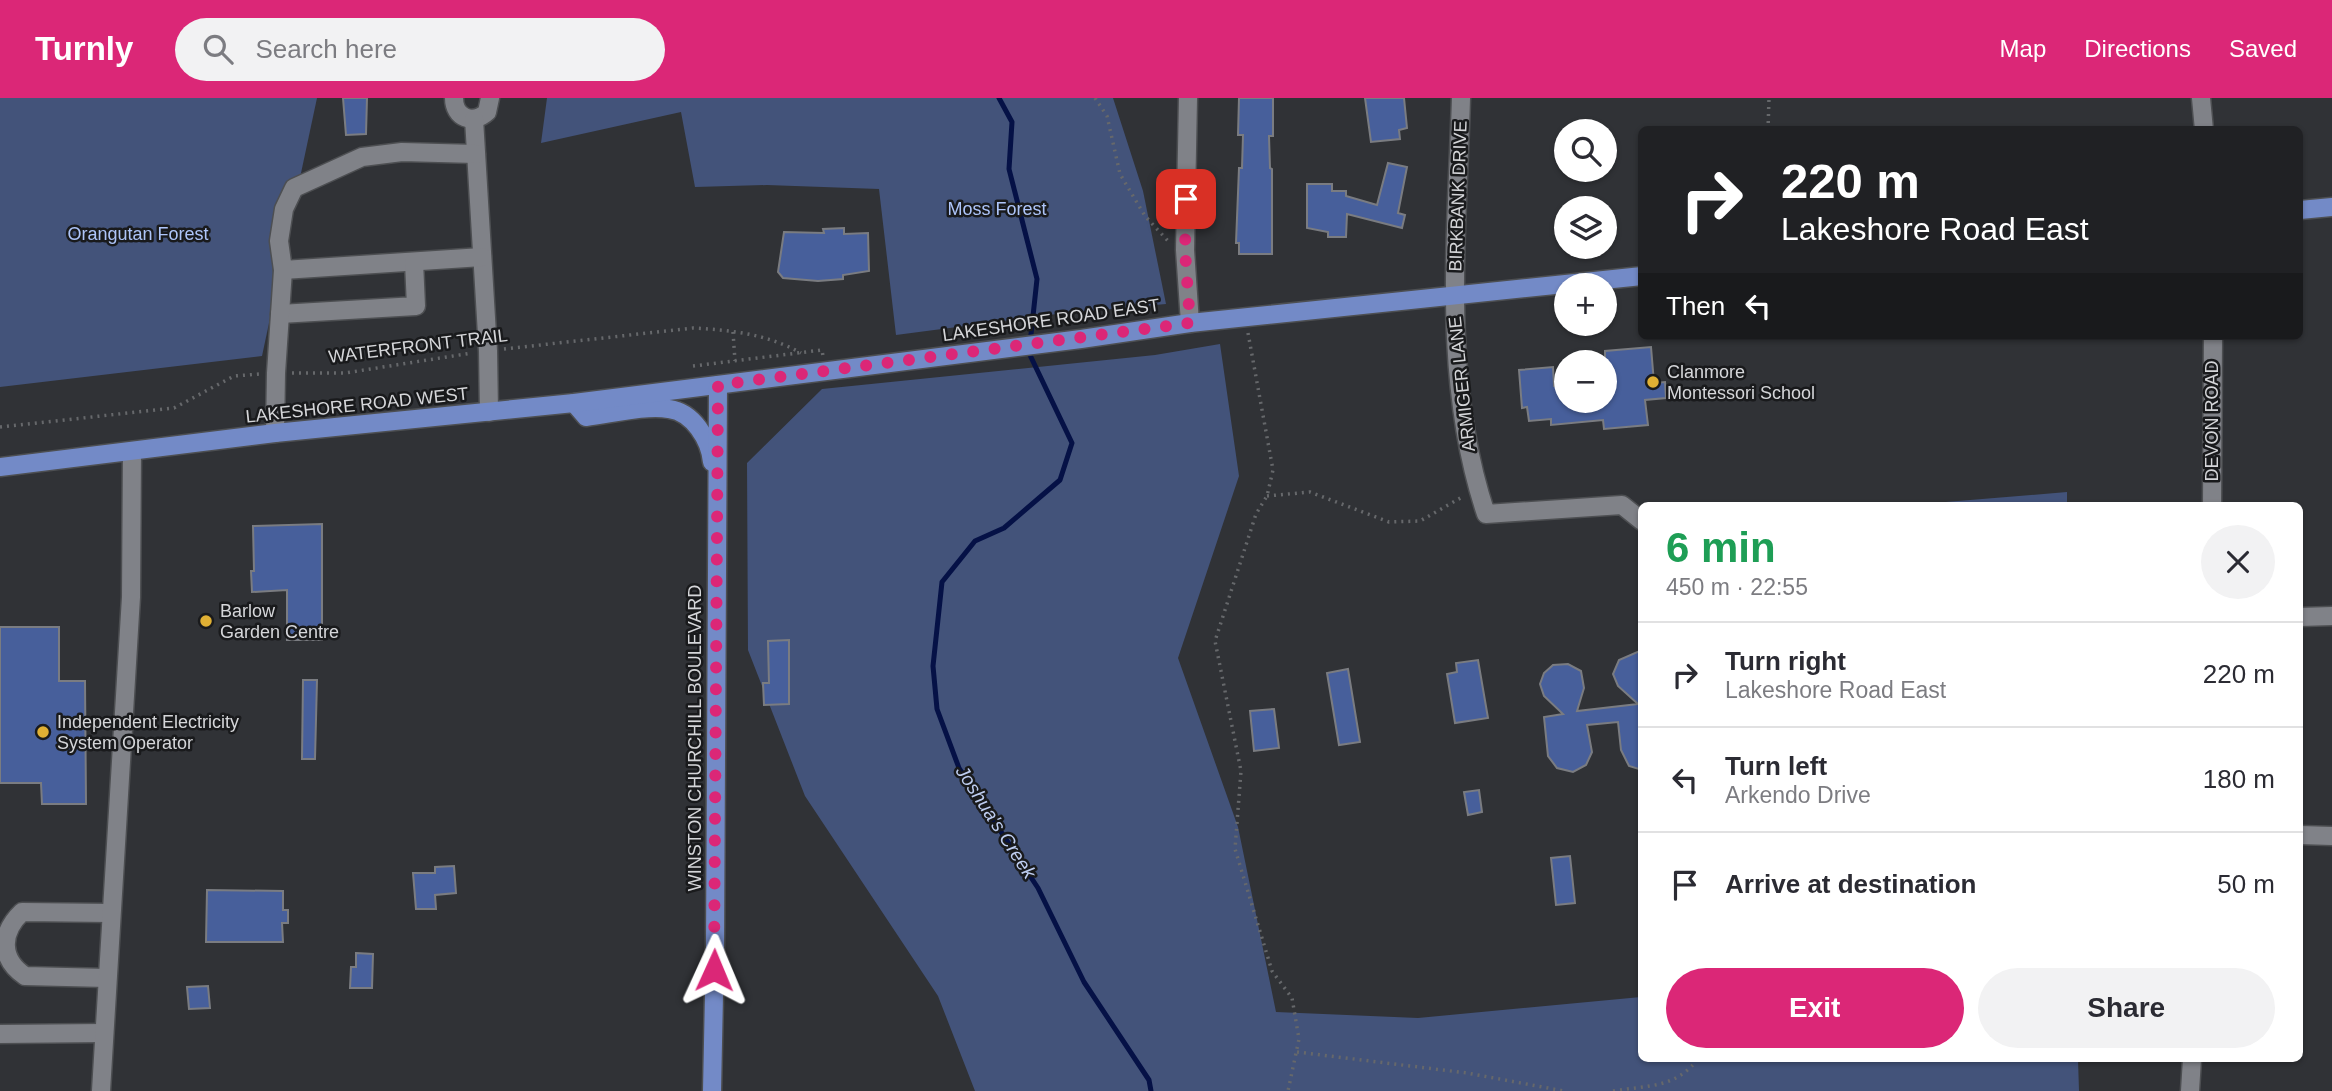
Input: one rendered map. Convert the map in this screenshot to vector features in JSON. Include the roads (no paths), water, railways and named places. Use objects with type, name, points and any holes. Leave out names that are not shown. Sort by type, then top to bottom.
[{"type":"main road","points":[[2303,210],[2332,207]]},
{"type":"main road","name":"LAKESHORE ROAD EAST","points":[[718,385],[1190,323],[1638,276]]},
{"type":"main road","name":"LAKESHORE ROAD WEST","points":[[0,467],[275,433],[574,403],[718,385]]},
{"type":"main road","name":"WINSTON CHURCHILL BOULEVARD","points":[[712,1091],[718,385]]},
{"type":"main road","points":[[574,403],[586,417],[668,409],[684,416],[696,425],[711,451],[712,488],[718,507]]},
{"type":"street","points":[[454,98],[455,108],[467,119],[474,119],[487,111],[490,98]]},
{"type":"street","points":[[1188,98],[1185,250],[1190,323]]},
{"type":"street","name":"BIRKBANK DRIVE","points":[[1454,294],[1461,98]]},
{"type":"street","points":[[2201,98],[2204,126]]},
{"type":"street","points":[[474,119],[488,351],[489,412]]},
{"type":"street","points":[[275,433],[283,270],[279,241],[284,209],[294,188],[362,157],[402,152],[476,154]]},
{"type":"street","points":[[283,270],[482,257]]},
{"type":"street","points":[[280,314],[415,306],[414,262]]},
{"type":"street","name":"ARMIGER LANE","points":[[1454,294],[1454,323],[1465,438],[1486,514],[1622,505],[1638,518]]},
{"type":"street","name":"DEVON ROAD","points":[[2212,502],[2213,340]]},
{"type":"street","points":[[101,1091],[131,597],[132,451]]},
{"type":"street","points":[[2303,617],[2332,615]]},
{"type":"street","points":[[2303,835],[2332,836]]},
{"type":"street","points":[[107,978],[25,976],[14,971],[6,962],[1,951],[1,940],[13,919],[22,912],[111,913]]},
{"type":"street","points":[[0,1034],[104,1033]]},
{"type":"street","points":[[2190,1091],[2192,1062]]},
{"type":"waterway","name":"Joshua's Creek","points":[[999,98],[1012,122],[1009,169],[1037,279],[1029,353],[1072,443],[1060,480],[1004,528],[975,541],[942,582],[933,666],[937,709],[959,768],[1038,888],[1084,982],[1149,1080],[1151,1091]]},
{"type":"place","name":"Clanmore Montessori School","points":[[1653,382]]},
{"type":"place","name":"Barlow Garden Centre","points":[[206,621]]},
{"type":"place","name":"Independent Electricity System Operator","points":[[43,732]]},
{"type":"park label","name":"Moss Forest","points":[[997,209]]},
{"type":"park label","name":"Orangutan Forest","points":[[138,234]]}]
